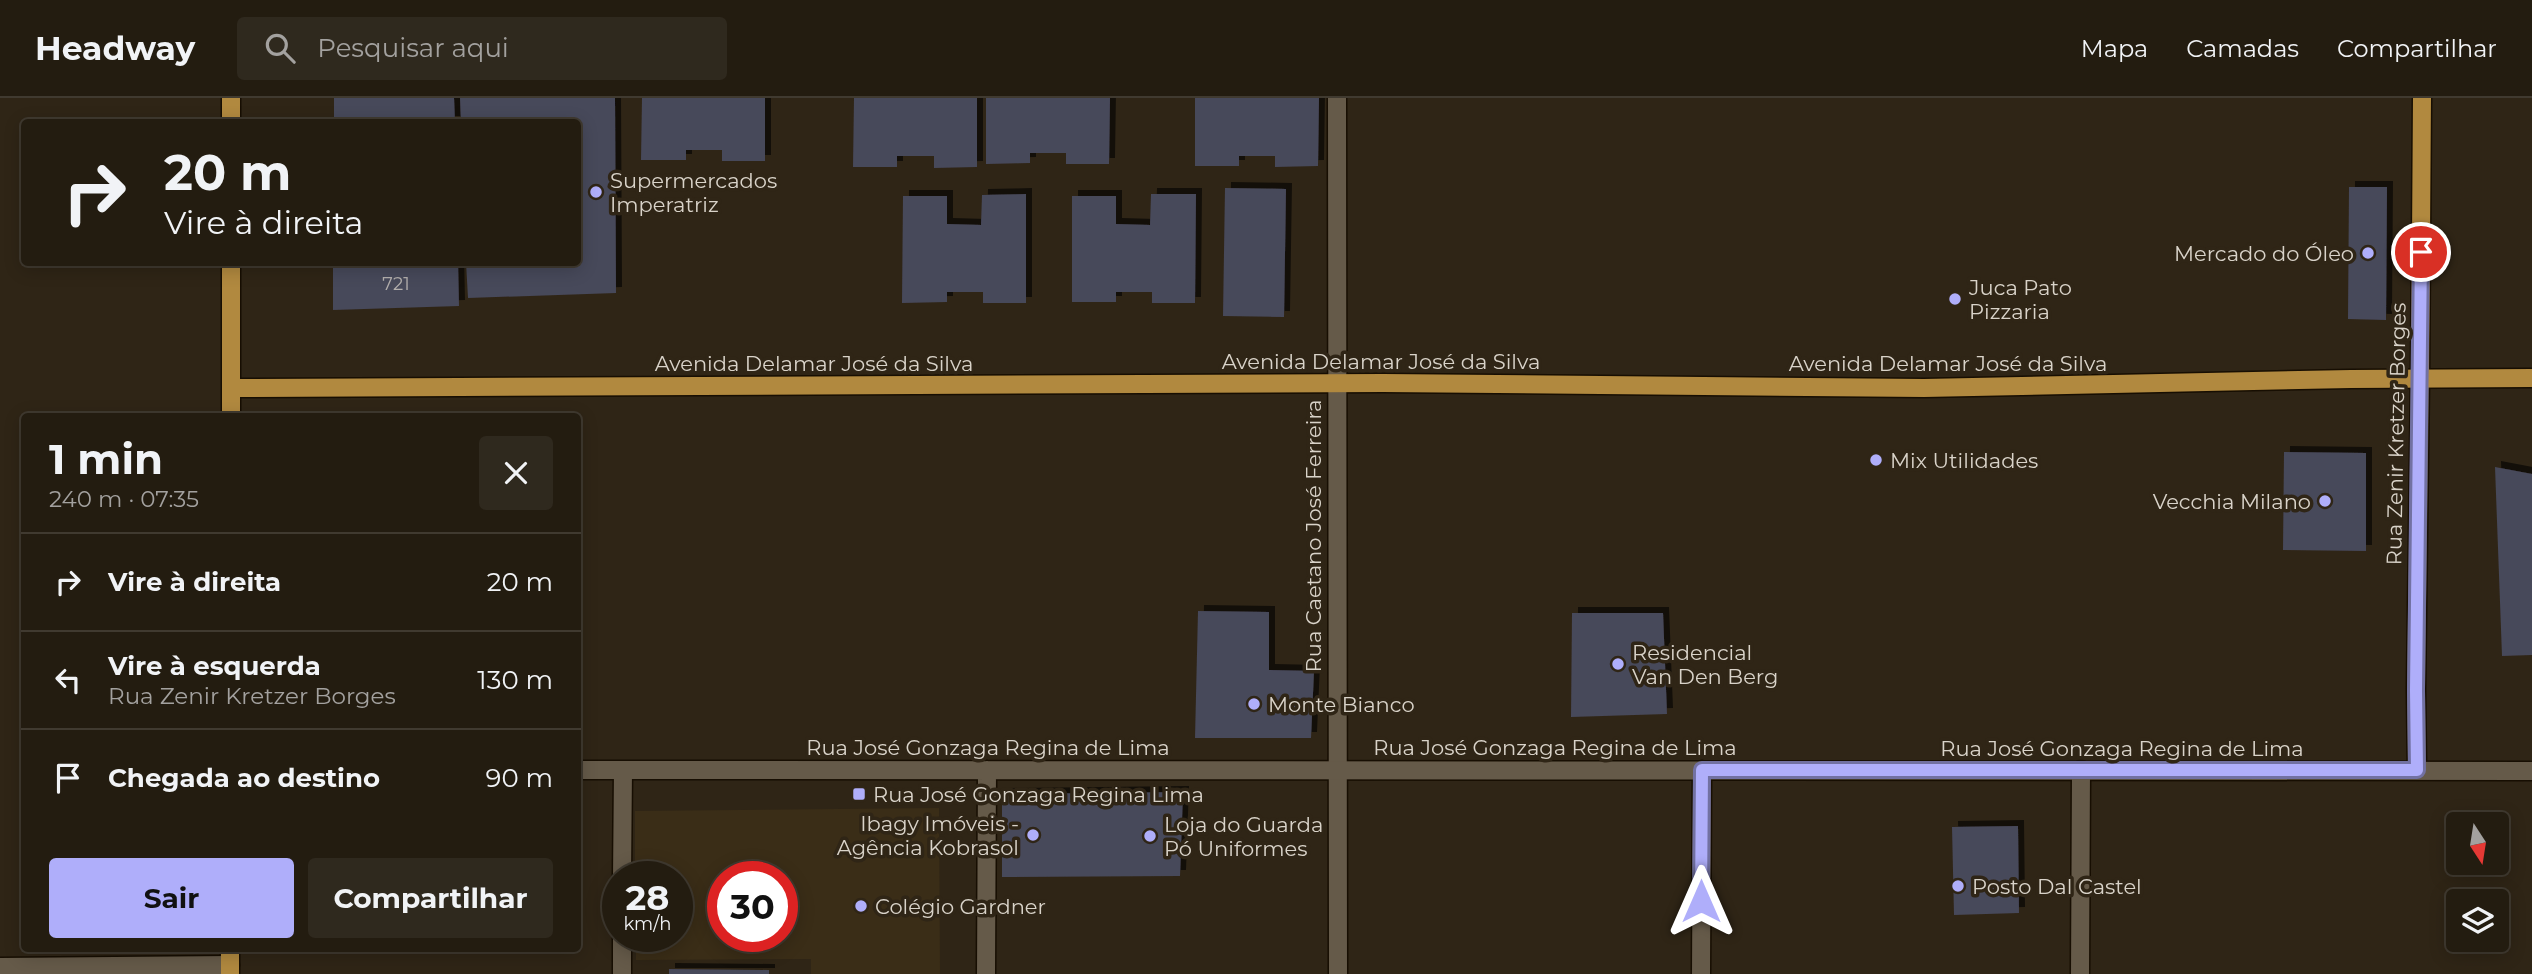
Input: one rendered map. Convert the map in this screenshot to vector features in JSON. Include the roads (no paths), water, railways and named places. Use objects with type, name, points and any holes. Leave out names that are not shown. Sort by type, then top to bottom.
[{"type":"main road","points":[[231,98],[231,119]]},
{"type":"main road","name":"Rua Zenir Kretzer Borges","points":[[2420,378],[2422,98]]},
{"type":"main road","points":[[230,413],[231,266]]},
{"type":"main road","name":"Avenida Delamar José da Silva","points":[[231,388],[1336,383],[1924,388],[2532,378]]},
{"type":"street","name":"Rua Caetano José Ferreira","points":[[1336,98],[1338,974]]},
{"type":"street","name":"Rua Zenir Kretzer Borges","points":[[2417,770],[2420,378]]},
{"type":"street","name":"Rua José Gonzaga Regina de Lima","points":[[581,770],[2532,771]]},
{"type":"street","points":[[622,861],[623,770]]},
{"type":"street","points":[[986,974],[987,770]]},
{"type":"street","points":[[1701,974],[1702,770]]},
{"type":"street","points":[[2080,974],[2081,770]]},
{"type":"street","points":[[622,952],[622,974]]},
{"type":"street","points":[[0,967],[230,963]]},
{"type":"place","name":"Supermercados Imperatriz","points":[[596,192]]},
{"type":"place","name":"Mercado do Óleo","points":[[2368,253]]},
{"type":"place","name":"Juca Pato Pizzaria","points":[[1955,299]]},
{"type":"place","name":"Mix Utilidades","points":[[1876,460]]},
{"type":"place","name":"Vecchia Milano","points":[[2325,501]]},
{"type":"place","name":"Residencial Van Den Berg","points":[[1618,664]]},
{"type":"place","name":"Monte Bianco","points":[[1254,704]]},
{"type":"place","name":"Rua José Gonzaga Regina Lima","points":[[859,794]]},
{"type":"place","name":"Ibagy Imóveis - Agência Kobrasol","points":[[1033,835]]},
{"type":"place","name":"Loja do Guarda Pó Uniformes","points":[[1150,836]]},
{"type":"place","name":"Posto Dal Castel","points":[[1958,886]]},
{"type":"place","name":"Colégio Gardner","points":[[861,906]]}]
